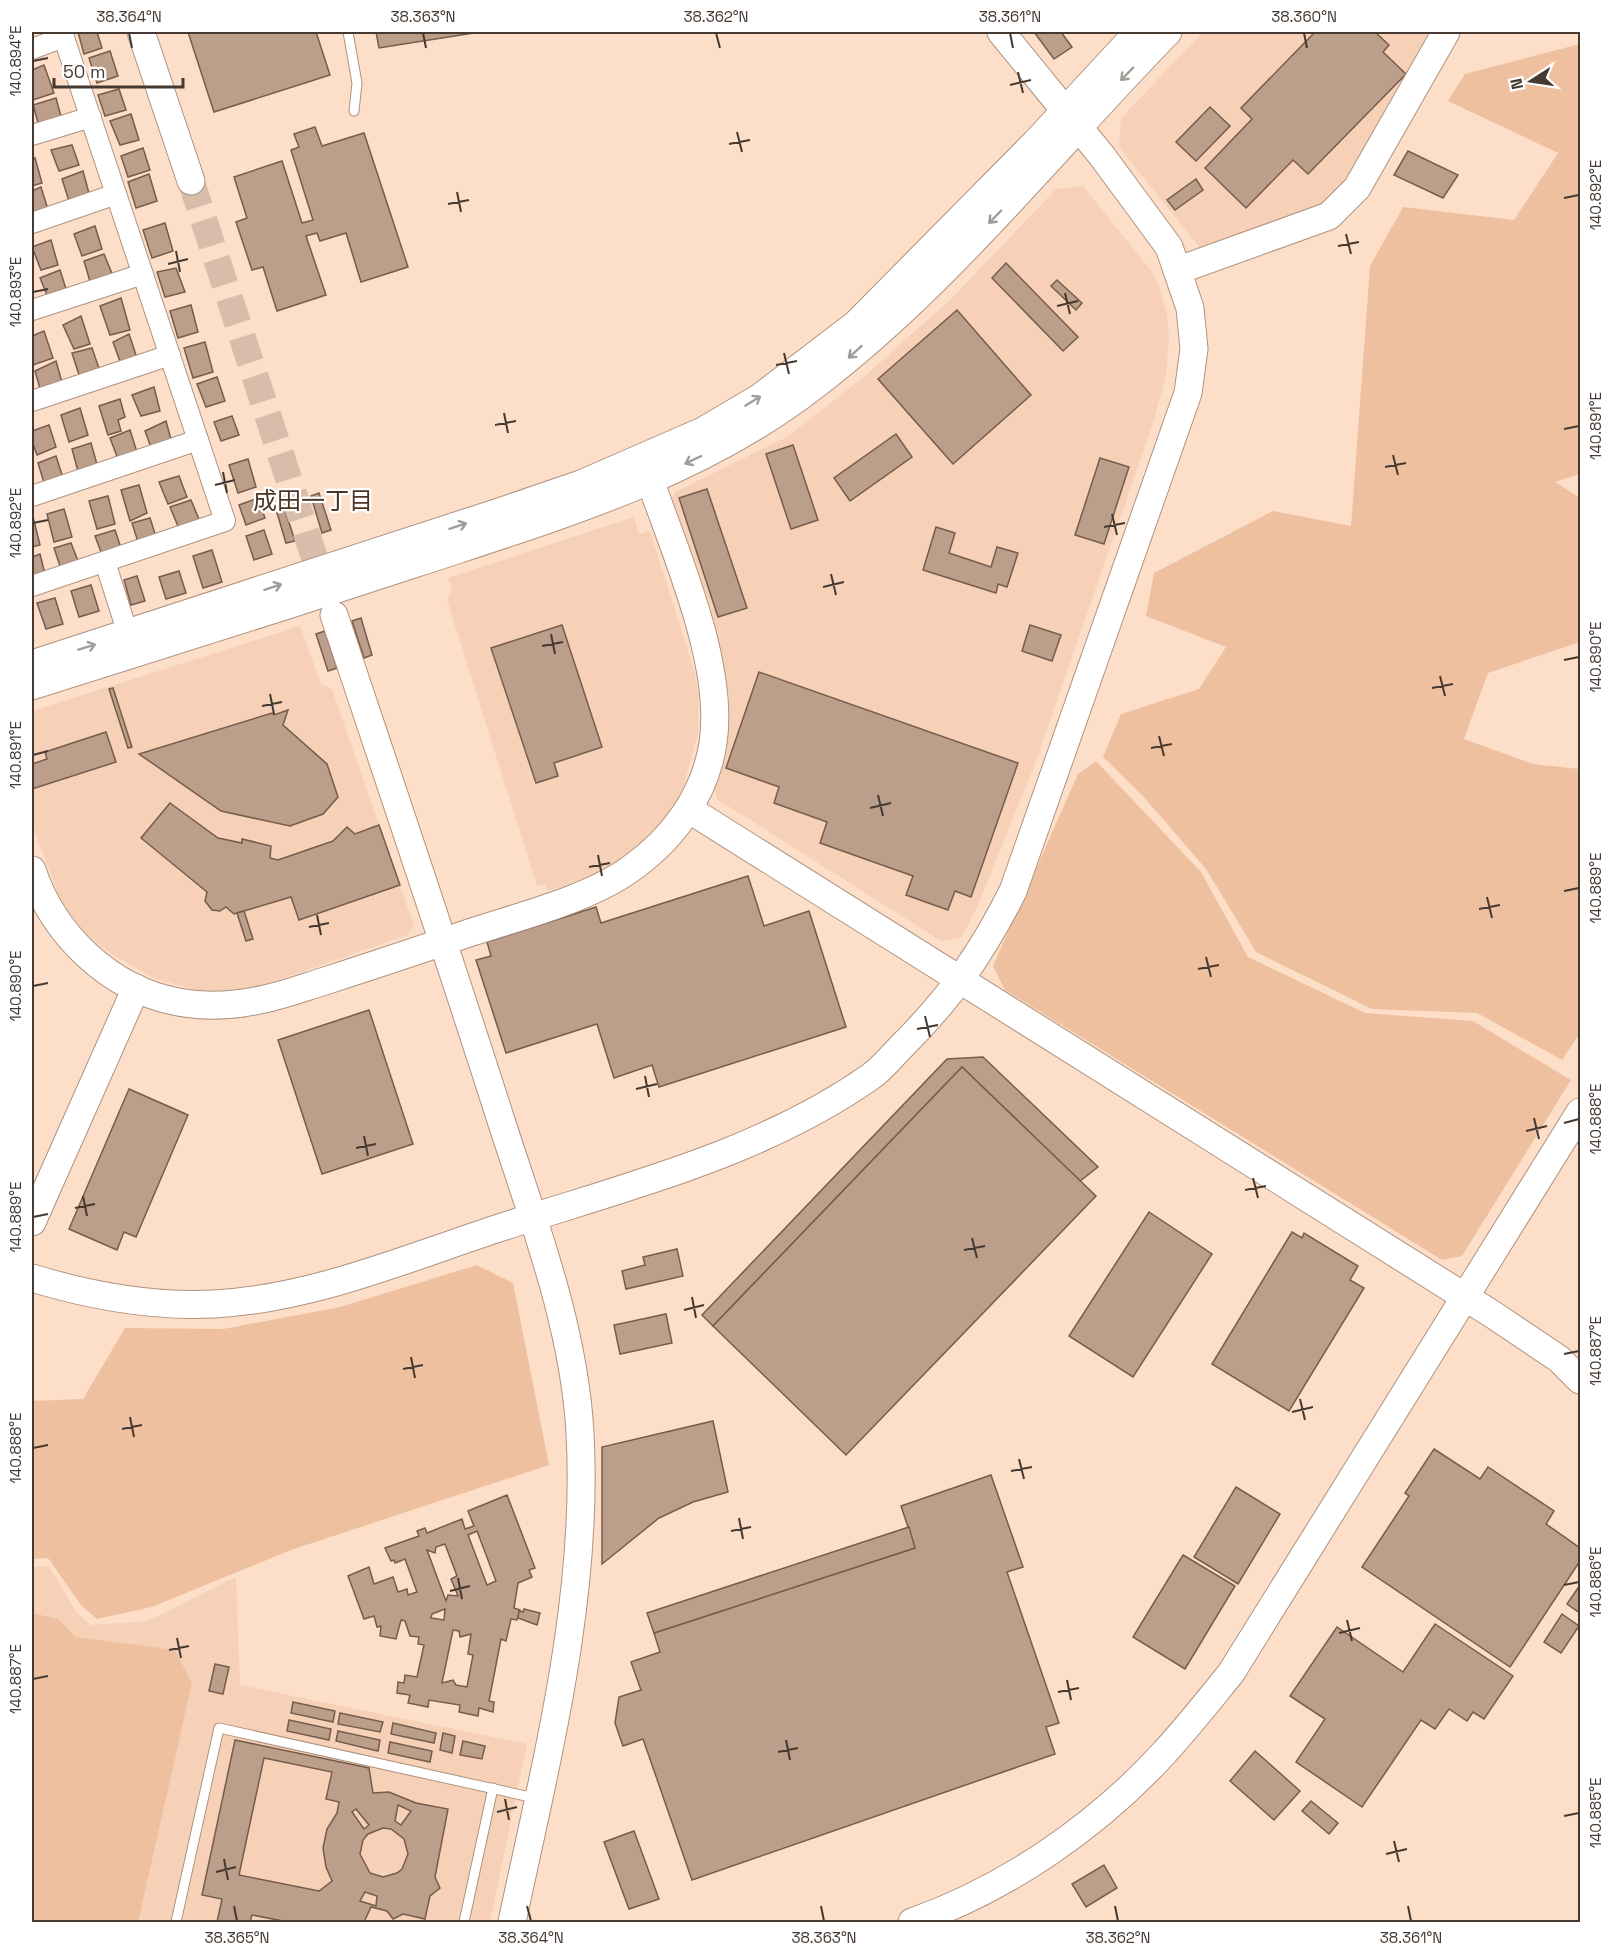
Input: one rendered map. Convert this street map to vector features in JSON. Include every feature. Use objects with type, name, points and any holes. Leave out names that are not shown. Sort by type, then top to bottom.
[{"type":"street","points":[[141,32],[191,181]]},
{"type":"street","points":[[32,1278],[112,1299],[165,1304],[216,1304],[268,1297],[337,1282],[717,1156],[791,1125],[872,1076],[928,1020],[960,981],[988,941],[1013,891],[1188,393],[1194,349],[1190,308],[1179,270],[1169,248],[1146,212],[1001,32]]},
{"type":"street","points":[[32,686],[492,538],[615,495],[716,449],[808,391],[850,357],[945,270],[1071,119],[1138,32]]},
{"type":"street","points":[[32,664],[571,488],[703,431],[759,398],[856,324],[1071,119],[1168,32]]},
{"type":"street","points":[[1179,270],[1329,216],[1357,188],[1446,32]]},
{"type":"street","points":[[32,49],[63,34],[225,521],[32,586]]},
{"type":"street","points":[[32,135],[91,117]]},
{"type":"street","points":[[32,223],[116,194]]},
{"type":"street","points":[[32,310],[143,274]]},
{"type":"street","points":[[32,401],[170,355]]},
{"type":"street","points":[[32,496],[198,440]]},
{"type":"street","points":[[32,870],[46,906],[73,942],[90,959],[136,988],[174,1001],[202,1005],[230,1005],[279,995],[444,942],[557,903],[615,880],[647,857],[690,810],[713,745],[716,705],[711,668],[695,611],[650,480]]},
{"type":"street","points":[[105,562],[128,634]]},
{"type":"street","points":[[334,615],[444,942],[532,1218],[561,1318],[574,1378],[580,1432],[581,1549],[567,1645],[512,1923]]},
{"type":"street","points":[[690,810],[1465,1298],[1559,1359],[1581,1380]]},
{"type":"street","points":[[32,1222],[136,988]]},
{"type":"street","points":[[912,1923],[940,1913],[1006,1880],[1096,1818],[1163,1754],[1231,1673],[1581,1112]]},
{"type":"lane","points":[[348,32],[357,83],[354,111]]},
{"type":"lane","points":[[176,1923],[219,1728],[538,1798]]},
{"type":"lane","points":[[464,1923],[493,1788]]},
{"type":"shaded area","points":[[1203,32],[1429,32],[1349,182],[1329,199],[1305,212],[1200,248],[1119,147],[1121,118]]},
{"type":"shaded area","points":[[1580,44],[1580,474],[1555,482],[1580,498],[1580,642],[1488,673],[1464,739],[1533,764],[1580,769],[1580,1033],[1562,1060],[1477,1013],[1372,1009],[1256,952],[1206,869],[1143,796],[1103,757],[1121,714],[1199,689],[1226,647],[1146,616],[1154,573],[1273,511],[1351,526],[1370,266],[1403,207],[1514,220],[1558,153],[1448,101],[1465,74]]},
{"type":"shaded area","points":[[1083,186],[1153,273],[1167,314],[1169,339],[1166,375],[1154,420],[1035,764],[978,905],[962,937],[941,941],[717,799],[715,788],[729,735],[729,696],[717,642],[671,501],[675,492],[787,437],[866,375],[952,298],[1056,189]]},
{"type":"shaded area","points":[[634,517],[639,534],[650,531],[693,667],[699,695],[698,733],[683,788],[673,808],[643,843],[603,872],[548,891],[545,884],[537,886],[447,600],[452,590],[448,578]]},
{"type":"shaded area","points":[[300,626],[321,684],[332,689],[414,926],[407,935],[244,992],[200,991],[156,979],[111,954],[84,932],[61,902],[32,824],[32,711]]},
{"type":"shaded area","points":[[1096,761],[1201,872],[1248,957],[1365,1013],[1473,1021],[1571,1080],[1462,1256],[1442,1260],[1005,990],[993,966],[1078,774]]},
{"type":"shaded area","points":[[477,1265],[513,1283],[549,1465],[291,1550],[152,1607],[97,1619],[81,1605],[48,1558],[32,1559],[32,1401],[83,1399],[125,1328],[223,1329],[340,1307]]},
{"type":"shaded area","points":[[49,1566],[77,1613],[91,1625],[148,1621],[236,1577],[240,1685],[527,1744],[490,1922],[32,1922],[32,1567]]},
{"type":"shaded area","points":[[32,1613],[58,1619],[76,1637],[175,1650],[192,1683],[138,1922],[32,1922]]},
{"type":"building","points":[[78,32],[97,32],[102,48],[84,54]]},
{"type":"building","points":[[188,32],[316,32],[330,75],[214,112]]},
{"type":"building","points":[[376,32],[480,32],[379,48]]},
{"type":"building","points":[[1034,32],[1061,32],[1072,47],[1054,59]]},
{"type":"building","points":[[1315,32],[1375,32],[1389,45],[1383,52],[1406,74],[1308,174],[1293,160],[1246,208],[1205,168],[1252,119],[1241,108]]},
{"type":"building","points":[[110,51],[118,76],[97,83],[89,58]]},
{"type":"building","points":[[44,65],[54,93],[33,100],[32,70]]},
{"type":"building","points":[[119,89],[126,110],[105,116],[98,95]]},
{"type":"building","points":[[56,98],[62,120],[39,126],[33,105]]},
{"type":"building","points":[[1210,107],[1230,126],[1196,161],[1176,142]]},
{"type":"building","points":[[131,114],[139,140],[120,145],[110,121]]},
{"type":"building","points":[[315,127],[322,146],[364,133],[408,267],[361,282],[346,233],[320,241],[317,233],[306,236],[326,295],[277,311],[263,267],[252,270],[236,222],[247,218],[234,177],[282,161],[302,223],[313,220],[291,150],[299,147],[294,134]]},
{"type":"building","points":[[72,145],[79,165],[59,171],[51,150]]},
{"type":"building","points":[[143,148],[150,170],[128,177],[121,156]]},
{"type":"building","points":[[1408,151],[1458,175],[1443,198],[1394,175]]},
{"type":"building","points":[[35,158],[42,183],[32,186],[32,160]]},
{"type":"building","points":[[83,171],[90,197],[70,204],[62,179]]},
{"type":"building","points":[[149,174],[157,201],[136,208],[128,182]]},
{"type":"building","points":[[1196,179],[1203,190],[1175,210],[1167,200]]},
{"type":"building","points":[[41,187],[49,213],[32,219],[32,191]]},
{"type":"building","points":[[165,223],[173,251],[152,258],[143,230]]},
{"type":"building","points":[[95,226],[102,249],[82,256],[74,234]]},
{"type":"building","points":[[51,240],[58,265],[41,270],[32,247]]},
{"type":"building","points":[[104,254],[113,276],[91,285],[84,261]]},
{"type":"building","points":[[1006,263],[1078,337],[1063,351],[992,278]]},
{"type":"building","points":[[176,268],[185,292],[165,297],[157,272]]},
{"type":"building","points":[[60,270],[67,292],[49,300],[40,278]]},
{"type":"building","points":[[1057,280],[1082,303],[1076,310],[1051,286]]},
{"type":"building","points":[[121,298],[130,330],[110,335],[100,306]]},
{"type":"building","points":[[191,305],[198,332],[178,338],[170,311]]},
{"type":"building","points":[[957,310],[1031,395],[953,464],[878,379]]},
{"type":"building","points":[[81,316],[90,344],[74,349],[63,325]]},
{"type":"building","points":[[44,331],[53,358],[33,365],[32,336]]},
{"type":"building","points":[[129,334],[137,358],[121,364],[113,342]]},
{"type":"building","points":[[205,342],[213,372],[193,378],[184,348]]},
{"type":"building","points":[[92,348],[101,374],[81,381],[72,353]]},
{"type":"building","points":[[56,361],[63,386],[41,392],[35,371]]},
{"type":"building","points":[[217,377],[225,401],[206,407],[197,384]]},
{"type":"building","points":[[154,387],[160,411],[141,416],[132,395]]},
{"type":"building","points":[[120,399],[125,417],[118,420],[121,431],[108,435],[99,406]]},
{"type":"building","points":[[80,408],[88,435],[69,442],[61,415]]},
{"type":"building","points":[[232,416],[239,435],[221,441],[214,422]]},
{"type":"building","points":[[166,421],[172,443],[152,450],[145,431]]},
{"type":"building","points":[[49,425],[56,447],[37,455],[32,441],[32,431]]},
{"type":"building","points":[[130,430],[137,452],[118,459],[110,438]]},
{"type":"building","points":[[896,434],[912,457],[850,501],[834,478]]},
{"type":"building","points":[[91,443],[98,468],[79,475],[72,449]]},
{"type":"building","points":[[793,445],[818,520],[791,529],[766,454]]},
{"type":"building","points":[[56,456],[64,481],[45,486],[38,463]]},
{"type":"building","points":[[1100,458],[1129,467],[1104,544],[1075,535]]},
{"type":"building","points":[[248,459],[256,487],[238,493],[229,465]]},
{"type":"building","points":[[179,476],[187,497],[168,504],[159,482]]},
{"type":"building","points":[[139,485],[147,513],[130,521],[121,490]]},
{"type":"building","points":[[707,489],[747,608],[718,617],[679,498]]},
{"type":"building","points":[[319,493],[331,530],[322,533],[311,496]]},
{"type":"building","points":[[108,496],[115,524],[97,529],[89,501]]},
{"type":"building","points":[[258,498],[265,518],[246,525],[239,505]]},
{"type":"building","points":[[191,500],[201,524],[180,531],[170,507]]},
{"type":"building","points":[[283,504],[295,541],[286,543],[275,506]]},
{"type":"building","points":[[64,509],[72,537],[54,542],[47,514]]},
{"type":"building","points":[[32,513],[40,545],[32,547]]},
{"type":"building","points":[[150,518],[157,540],[139,545],[132,523]]},
{"type":"building","points":[[936,527],[955,533],[949,553],[991,567],[997,547],[1018,553],[1007,587],[998,584],[996,593],[923,570]]},
{"type":"building","points":[[115,530],[122,551],[103,557],[95,536]]},
{"type":"building","points":[[264,530],[272,554],[254,560],[246,536]]},
{"type":"building","points":[[71,543],[80,566],[62,572],[54,548]]},
{"type":"building","points":[[212,550],[222,582],[203,588],[193,556]]},
{"type":"building","points":[[40,554],[46,578],[32,583],[32,557]]},
{"type":"building","points":[[179,571],[186,593],[166,599],[159,577]]},
{"type":"building","points":[[137,576],[145,601],[131,605],[124,580]]},
{"type":"building","points":[[91,585],[99,611],[79,617],[71,591]]},
{"type":"building","points":[[55,598],[63,624],[46,629],[37,603]]},
{"type":"building","points":[[361,618],[372,655],[364,658],[352,621]]},
{"type":"building","points":[[562,625],[602,747],[554,763],[558,776],[536,783],[491,648]]},
{"type":"building","points":[[1030,625],[1061,635],[1052,661],[1022,651]]},
{"type":"building","points":[[325,631],[337,668],[328,671],[316,634]]},
{"type":"building","points":[[759,672],[1018,763],[971,897],[955,891],[948,910],[906,895],[913,876],[820,843],[827,822],[774,803],[779,787],[726,768]]},
{"type":"building","points":[[113,688],[132,747],[128,748],[109,689]]},
{"type":"building","points":[[288,710],[283,725],[327,764],[338,797],[323,814],[290,826],[221,811],[139,754],[272,713],[274,715]]},
{"type":"building","points":[[106,732],[116,762],[32,789],[32,764],[47,759],[45,752]]},
{"type":"building","points":[[170,803],[218,838],[242,843],[242,839],[271,846],[270,858],[278,860],[333,841],[347,827],[355,834],[379,825],[400,885],[299,920],[291,897],[234,914],[226,907],[220,911],[212,910],[205,901],[207,892],[141,838]]},
{"type":"building","points":[[748,876],[764,926],[809,911],[846,1027],[659,1087],[652,1065],[614,1078],[597,1024],[506,1053],[476,960],[491,956],[487,942],[596,907],[601,923]]},
{"type":"building","points":[[244,911],[253,939],[246,941],[237,913]]},
{"type":"building","points":[[369,1010],[413,1144],[322,1174],[278,1040]]},
{"type":"building","points":[[983,1057],[1098,1167],[1080,1181],[962,1067],[713,1326],[702,1315],[947,1059]]},
{"type":"building","points":[[962,1067],[1096,1196],[846,1455],[713,1326]]},
{"type":"building","points":[[129,1089],[188,1115],[136,1237],[124,1232],[117,1250],[69,1229]]},
{"type":"building","points":[[1149,1212],[1212,1254],[1133,1377],[1069,1336]]},
{"type":"building","points":[[1292,1232],[1302,1238],[1304,1233],[1358,1266],[1350,1280],[1364,1288],[1289,1411],[1212,1364]]},
{"type":"building","points":[[677,1249],[683,1276],[626,1289],[622,1271],[645,1265],[643,1257]]},
{"type":"building","points":[[666,1314],[672,1343],[620,1354],[614,1325]]},
{"type":"building","points":[[713,1421],[728,1492],[693,1502],[659,1518],[602,1564],[602,1447]]},
{"type":"building","points":[[1434,1449],[1480,1479],[1488,1467],[1554,1511],[1546,1524],[1580,1548],[1580,1561],[1510,1667],[1362,1567],[1409,1496],[1405,1493]]},
{"type":"building","points":[[991,1475],[1023,1567],[1007,1572],[1059,1723],[1046,1727],[1055,1754],[692,1880],[643,1739],[623,1746],[615,1723],[619,1697],[641,1690],[631,1662],[660,1652],[654,1633],[915,1548],[901,1506]]},
{"type":"building","points":[[1236,1487],[1280,1514],[1238,1584],[1194,1557]]},
{"type":"building","points":[[507,1495],[535,1568],[529,1570],[532,1577],[518,1583],[514,1608],[520,1610],[517,1620],[511,1619],[506,1641],[501,1639],[489,1701],[494,1702],[493,1712],[479,1708],[478,1716],[459,1712],[460,1705],[429,1700],[428,1707],[408,1703],[410,1695],[397,1693],[398,1682],[404,1683],[405,1675],[417,1677],[424,1645],[418,1644],[419,1637],[410,1636],[405,1621],[401,1620],[396,1639],[380,1636],[381,1626],[377,1627],[374,1616],[364,1619],[348,1576],[369,1567],[374,1584],[393,1577],[398,1592],[407,1589],[408,1595],[417,1592],[405,1559],[395,1563],[394,1560],[391,1561],[385,1548],[419,1536],[417,1531],[425,1528],[427,1533],[462,1519],[465,1529],[474,1526],[468,1511]],"holes":[[[477,1531],[496,1581],[487,1585],[468,1535]],[[445,1544],[457,1576],[451,1579],[458,1596],[448,1595],[446,1601],[427,1550],[435,1553],[436,1547]],[[445,1609],[444,1620],[431,1618],[432,1614]],[[453,1630],[459,1631],[460,1637],[471,1634],[468,1654],[473,1655],[467,1687],[456,1685],[453,1680],[442,1683]]]},
{"type":"building","points":[[909,1527],[915,1548],[654,1633],[647,1613]]},
{"type":"building","points":[[1183,1555],[1235,1586],[1185,1669],[1133,1637]]},
{"type":"building","points":[[1580,1585],[1580,1613],[1567,1604]]},
{"type":"building","points":[[524,1609],[540,1613],[537,1625],[518,1618],[519,1611],[523,1612]]},
{"type":"building","points":[[1562,1614],[1579,1626],[1561,1653],[1544,1642]]},
{"type":"building","points":[[1435,1624],[1513,1676],[1484,1719],[1473,1712],[1467,1721],[1449,1709],[1435,1729],[1421,1720],[1362,1807],[1296,1762],[1325,1719],[1290,1696],[1337,1627],[1403,1672]]},
{"type":"building","points":[[215,1664],[229,1667],[223,1694],[209,1691]]},
{"type":"building","points":[[293,1702],[335,1711],[333,1722],[291,1713]]},
{"type":"building","points":[[340,1713],[383,1722],[380,1732],[338,1724]]},
{"type":"building","points":[[289,1720],[331,1729],[329,1740],[287,1731]]},
{"type":"building","points":[[393,1723],[436,1733],[434,1743],[391,1734]]},
{"type":"building","points":[[338,1731],[380,1740],[378,1751],[336,1741]]},
{"type":"building","points":[[443,1733],[455,1736],[452,1753],[440,1750]]},
{"type":"building","points":[[235,1740],[369,1768],[373,1793],[389,1792],[416,1803],[448,1809],[435,1877],[440,1888],[430,1896],[425,1919],[403,1914],[393,1919],[387,1911],[371,1907],[364,1922],[288,1922],[252,1915],[250,1922],[217,1922],[222,1899],[202,1895]],"holes":[[[264,1758],[332,1772],[326,1799],[339,1802],[337,1813],[327,1829],[323,1848],[326,1867],[332,1881],[319,1891],[239,1875]],[[398,1805],[411,1811],[401,1825],[395,1821]],[[356,1809],[369,1825],[364,1829],[352,1812]],[[383,1828],[391,1829],[404,1839],[408,1854],[402,1869],[383,1877],[370,1873],[360,1854],[363,1840],[368,1834]],[[365,1892],[377,1896],[376,1906],[360,1901]]]},
{"type":"building","points":[[463,1741],[485,1746],[482,1759],[460,1755]]},
{"type":"building","points":[[390,1742],[432,1751],[430,1762],[388,1753]]},
{"type":"building","points":[[1255,1751],[1300,1791],[1274,1820],[1230,1781]]},
{"type":"building","points":[[1311,1801],[1338,1823],[1329,1834],[1302,1811]]},
{"type":"building","points":[[634,1831],[659,1899],[629,1909],[604,1842]]},
{"type":"building","points":[[1104,1865],[1117,1888],[1086,1907],[1072,1884]]},
{"type":"tunnel","points":[[191,181],[326,593]]},
{"type":"district","name":"成田一丁目","points":[[313,501]]}]
